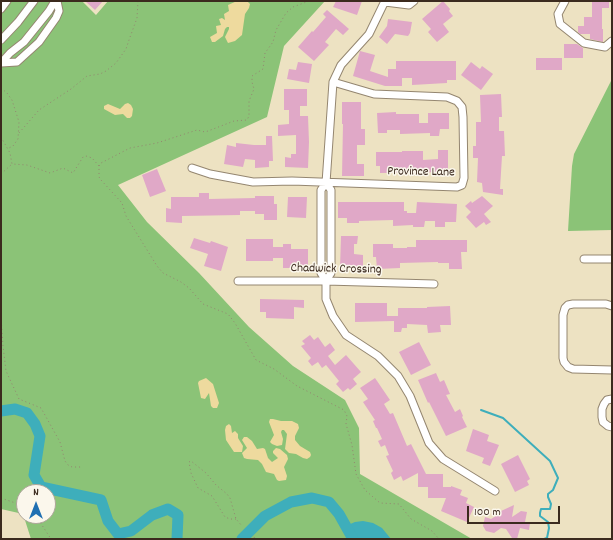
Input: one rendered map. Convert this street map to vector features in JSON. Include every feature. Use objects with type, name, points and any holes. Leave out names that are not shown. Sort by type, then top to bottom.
[{"type":"street","points":[[1,9],[7,1]]},
{"type":"street","points":[[1,40],[18,22],[34,1]]},
{"type":"street","points":[[1,63],[17,62],[39,42],[56,18],[59,11],[56,1]]},
{"type":"street","points":[[1,63],[6,56],[24,42],[56,1]]},
{"type":"street","points":[[326,282],[321,273],[321,190],[326,183],[333,82],[341,65],[369,34],[385,1],[409,5],[414,1]]},
{"type":"street","points":[[565,1],[558,14],[560,24],[584,43],[606,47],[612,41]]},
{"type":"street","name":"Province Lane","points":[[192,168],[210,174],[253,182],[292,181],[462,186],[464,178],[463,117],[462,107],[457,101],[447,97],[374,94],[333,82]]},
{"type":"street","points":[[326,183],[331,190],[331,273],[326,282],[326,299],[333,316],[346,335],[378,356],[398,376],[410,396],[429,442],[443,459],[495,491]]},
{"type":"street","points":[[321,232],[331,231]]},
{"type":"street","points":[[584,259],[612,259]]},
{"type":"street","name":"Chadwick Crossing","points":[[238,282],[434,284]]},
{"type":"street","points":[[612,306],[606,304],[568,305],[564,311],[563,329],[563,358],[568,367],[579,370],[612,370]]},
{"type":"street","points":[[612,399],[607,400],[602,409],[603,422],[612,427]]},
{"type":"path","points":[[8,149],[15,143],[19,133],[39,110],[71,89],[87,76],[100,74],[111,68],[116,63],[126,48],[137,18],[138,1]]},
{"type":"path","points":[[99,166],[101,163],[130,148],[157,143],[197,130],[205,132],[234,121],[247,120],[249,116],[249,101],[254,89],[252,76],[263,69],[265,53],[273,42],[276,30],[286,13],[293,7],[309,1]]},
{"type":"path","points":[[1,88],[12,100],[19,122],[19,133]]},
{"type":"path","points":[[1,137],[8,149],[12,164]]},
{"type":"path","points":[[1,174],[12,164],[27,165],[50,173],[66,168],[73,173],[81,159],[86,156],[92,158],[99,166],[99,177],[122,203],[126,216],[157,266],[163,273],[189,288],[203,304],[228,314],[235,322],[256,360],[280,373],[297,386],[344,410],[347,416],[347,429],[352,445],[356,474],[365,490],[380,503],[398,504],[410,519],[432,530],[440,539]]},
{"type":"path","points":[[1,317],[2,346],[6,371],[19,398],[41,408],[60,442],[65,461],[72,467],[82,467]]},
{"type":"path","points":[[236,519],[225,517],[212,496],[198,488],[191,473],[189,462],[191,461],[206,473],[216,485],[227,494],[230,498],[236,519],[242,526]]},
{"type":"path","points":[[1,498],[16,503]]},
{"type":"path","points":[[41,524],[50,539]]},
{"type":"green space","points":[[1,1],[82,1],[96,15],[108,1],[325,1],[284,46],[267,117],[118,185],[147,222],[199,273],[249,327],[293,366],[345,400],[359,428],[360,474],[472,539],[31,539],[26,524],[56,524],[56,484],[16,484],[16,512],[1,509]]},
{"type":"green space","points":[[612,79],[612,230],[568,231],[574,154]]},
{"type":"sand","points":[[237,1],[247,1],[250,4],[245,14],[242,35],[235,41],[228,43],[225,37],[229,29],[229,27],[227,27],[223,36],[215,42],[212,42],[210,37],[217,33],[216,26],[221,25],[219,19],[222,18],[225,20],[224,14],[229,11],[228,5]]},
{"type":"sand","points":[[128,103],[133,109],[132,116],[130,118],[127,118],[123,114],[115,115],[104,109],[104,106],[108,104],[120,109]]},
{"type":"sand","points":[[206,378],[213,384],[219,403],[217,408],[213,408],[211,406],[209,393],[205,399],[201,398],[198,383]]},
{"type":"sand","points":[[270,419],[292,421],[298,424],[299,428],[295,436],[295,440],[300,446],[310,452],[310,457],[307,459],[303,458],[296,454],[289,453],[285,449],[287,434],[284,430],[281,432],[283,439],[282,445],[277,446],[270,442],[274,435],[269,422]]},
{"type":"sand","points":[[229,424],[231,426],[232,433],[235,431],[238,434],[238,438],[243,446],[242,452],[234,452],[226,440],[225,430],[226,426]]},
{"type":"sand","points":[[244,437],[247,437],[252,441],[257,449],[265,449],[268,458],[272,462],[278,458],[273,453],[276,448],[280,449],[287,455],[288,459],[284,467],[287,476],[286,480],[277,480],[274,474],[266,472],[258,460],[244,458],[242,453],[247,448],[242,440]]},
{"type":"water","points":[[363,521],[373,523],[382,528],[391,539],[354,539],[348,525]]},
{"type":"building","points":[[85,1],[103,1],[95,10]]},
{"type":"building","points":[[336,1],[362,1],[357,15],[333,7]]},
{"type":"building","points":[[443,1],[450,9],[449,11],[453,16],[443,24],[449,32],[437,42],[428,32],[431,29],[422,19]]},
{"type":"building","points":[[592,1],[609,1],[609,8],[602,8],[603,42],[590,39],[590,34],[580,34],[578,32],[578,26],[584,26],[584,17],[592,17]]},
{"type":"building","points":[[327,10],[349,29],[343,35],[336,29],[325,42],[329,45],[314,61],[298,47],[326,17],[323,14]]},
{"type":"building","points":[[388,19],[412,22],[408,36],[395,34],[387,44],[379,37],[387,26]]},
{"type":"building","points":[[564,44],[577,44],[583,48],[583,58],[564,58]]},
{"type":"building","points":[[360,51],[375,55],[370,71],[388,77],[388,69],[396,69],[396,61],[456,61],[456,80],[447,80],[447,83],[412,85],[412,78],[402,78],[402,86],[385,86],[353,76]]},
{"type":"building","points":[[536,58],[562,58],[562,70],[536,70]]},
{"type":"building","points":[[298,62],[312,64],[309,83],[287,79],[289,69],[296,70]]},
{"type":"building","points":[[471,62],[480,69],[482,66],[493,74],[481,90],[461,75]]},
{"type":"building","points":[[284,89],[307,89],[307,106],[300,106],[300,116],[308,116],[308,168],[285,167],[285,157],[291,158],[291,154],[296,154],[296,135],[278,136],[278,125],[289,124],[289,110],[284,110]]},
{"type":"building","points":[[501,94],[502,117],[499,117],[499,131],[504,131],[505,156],[502,156],[500,189],[503,189],[503,195],[483,192],[482,183],[477,182],[478,158],[473,158],[473,146],[476,146],[476,122],[481,122],[480,95]]},
{"type":"building","points":[[342,102],[361,102],[361,129],[365,129],[365,145],[357,145],[357,164],[364,164],[364,176],[342,176]]},
{"type":"building","points":[[396,112],[396,114],[419,114],[419,123],[428,123],[428,113],[449,113],[449,129],[440,129],[439,136],[430,136],[430,133],[400,134],[400,130],[387,130],[387,133],[378,133],[377,113]]},
{"type":"building","points":[[266,136],[272,136],[273,161],[269,161],[269,167],[255,168],[255,160],[245,159],[243,167],[224,164],[227,145],[236,147],[236,143],[266,145]]},
{"type":"building","points":[[438,150],[448,150],[448,172],[380,173],[380,166],[376,166],[376,152],[423,151],[423,160],[438,159]]},
{"type":"building","points":[[157,169],[166,191],[150,197],[142,175]]},
{"type":"building","points":[[199,193],[209,193],[209,199],[274,196],[274,204],[277,204],[277,220],[264,220],[264,214],[255,214],[255,211],[240,211],[240,215],[182,216],[182,223],[166,222],[166,208],[171,209],[171,197],[199,197]]},
{"type":"building","points":[[482,196],[493,206],[484,214],[491,222],[486,225],[484,222],[476,228],[466,217],[471,212],[465,206],[471,201],[472,203]]},
{"type":"building","points":[[288,197],[307,197],[306,218],[287,217]]},
{"type":"building","points":[[338,202],[404,202],[404,211],[407,211],[407,213],[416,213],[417,202],[457,204],[456,222],[445,222],[445,227],[435,227],[435,221],[425,221],[424,227],[413,227],[413,225],[393,226],[393,220],[359,221],[359,223],[347,223],[347,218],[338,218]]},
{"type":"building","points":[[341,236],[358,236],[357,244],[354,244],[354,254],[363,255],[363,269],[340,268]]},
{"type":"building","points":[[194,238],[210,243],[211,241],[228,247],[221,271],[204,266],[208,254],[190,248]]},
{"type":"building","points":[[246,239],[273,239],[273,247],[283,247],[283,244],[291,244],[291,249],[308,249],[308,268],[283,268],[283,258],[273,258],[273,261],[246,261]]},
{"type":"building","points":[[416,240],[467,240],[467,252],[461,252],[462,269],[449,269],[449,263],[438,262],[400,263],[400,268],[377,269],[376,257],[373,257],[373,244],[393,244],[393,248],[407,248],[416,247]]},
{"type":"building","points":[[260,299],[304,300],[304,308],[294,307],[294,319],[266,318],[266,312],[260,312]]},
{"type":"building","points":[[355,303],[387,303],[387,316],[398,316],[398,308],[450,306],[451,325],[440,325],[441,332],[428,333],[427,325],[407,324],[407,328],[402,328],[401,332],[394,332],[394,321],[355,322]]},
{"type":"building","points":[[310,335],[314,340],[318,337],[325,347],[330,343],[335,350],[328,356],[335,365],[346,355],[361,372],[353,379],[357,384],[350,390],[348,388],[343,392],[336,384],[339,381],[326,365],[322,368],[318,362],[312,366],[308,361],[311,358],[301,346],[305,344],[302,341]]},
{"type":"building","points":[[419,342],[431,365],[411,375],[399,352]]},
{"type":"building","points":[[436,373],[440,382],[444,380],[450,394],[446,395],[455,412],[460,409],[467,427],[446,436],[429,402],[428,403],[418,380]]},
{"type":"building","points":[[375,378],[390,400],[384,404],[390,414],[393,413],[407,446],[411,444],[426,474],[443,474],[443,487],[451,486],[462,490],[460,495],[468,498],[466,503],[474,507],[467,522],[441,511],[446,498],[428,498],[428,487],[418,487],[418,473],[403,481],[401,476],[394,480],[391,473],[393,471],[386,456],[389,455],[385,445],[381,447],[378,441],[382,439],[373,421],[375,420],[363,402],[368,399],[360,388]]},
{"type":"building","points":[[473,429],[489,435],[487,441],[499,445],[490,466],[482,463],[484,458],[466,451]]},
{"type":"building","points":[[518,455],[530,479],[527,481],[529,485],[515,492],[501,464]]},
{"type":"building","points":[[514,505],[512,517],[521,511],[527,512],[525,522],[530,523],[529,530],[520,528],[517,539],[512,538],[506,529],[501,528],[494,533],[486,531],[483,526],[485,517],[491,519],[496,516],[497,510],[501,511]]},
{"type":"waterway","points":[[1,411],[15,409],[27,413],[35,424],[40,436],[34,475],[41,487],[101,500],[108,521],[118,534],[131,531],[152,515],[168,509],[178,515],[177,539]]},
{"type":"waterway","points":[[481,410],[503,418],[550,461],[558,478],[553,490],[548,494],[551,504],[550,509],[541,509],[540,513],[540,516],[548,522],[549,528],[547,538],[544,539]]},
{"type":"waterway","points":[[242,539],[265,516],[291,502],[312,498],[329,502],[339,514],[353,539]]}]
